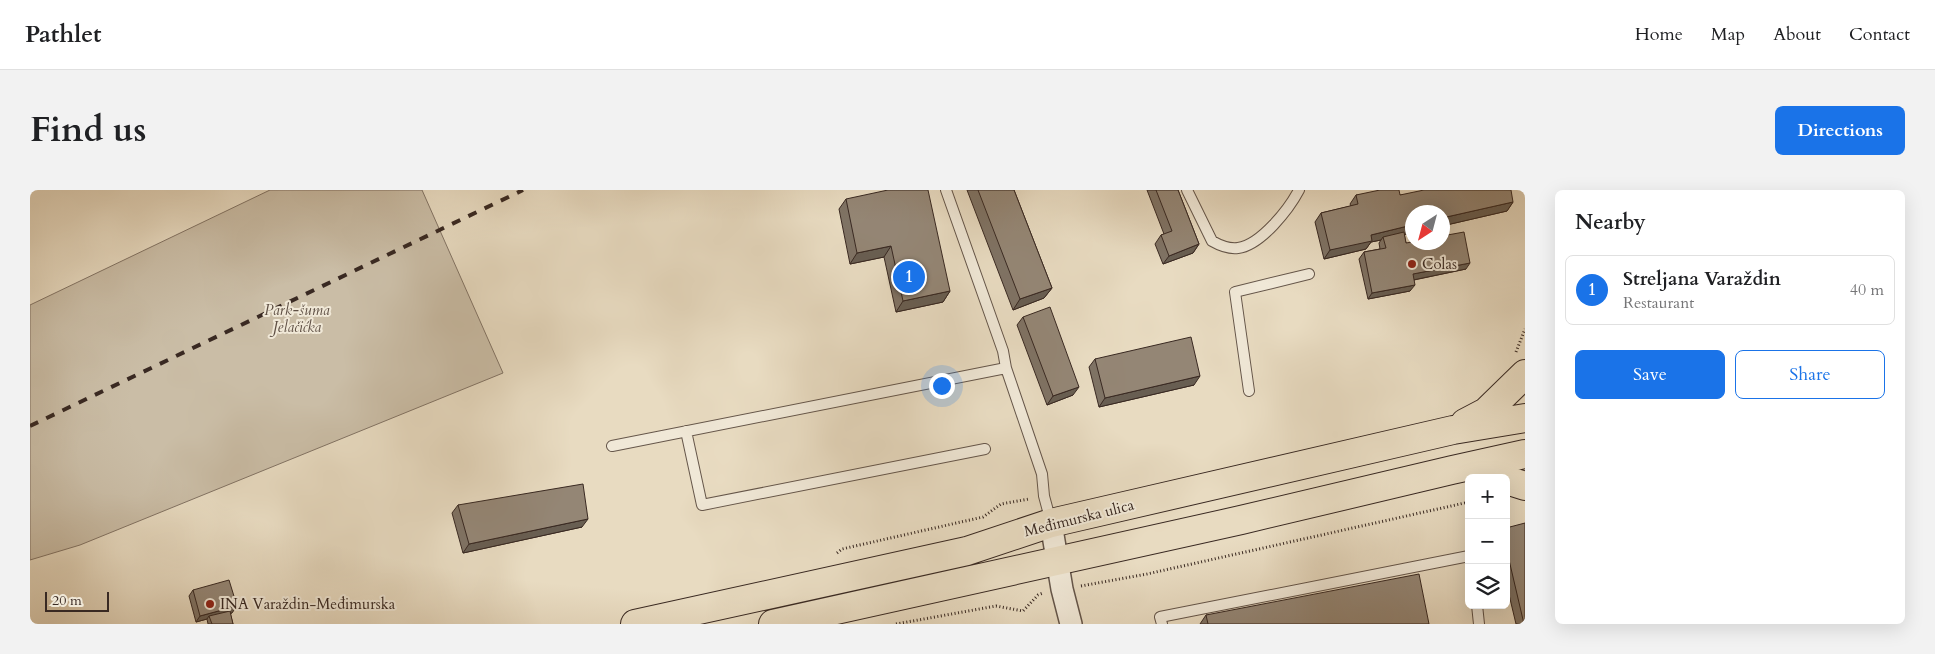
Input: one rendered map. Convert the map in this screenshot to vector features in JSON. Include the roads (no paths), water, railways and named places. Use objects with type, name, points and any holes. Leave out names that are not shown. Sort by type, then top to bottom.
[{"type":"main road","points":[[1453,430],[1486,412],[1518,367]]},
{"type":"main road","name":"Međimurska ulica","points":[[635,624],[967,551],[1052,523],[1453,430],[1525,418]]},
{"type":"main road","points":[[773,624],[1525,454]]},
{"type":"main road","points":[[1452,470],[1474,474]]},
{"type":"main road","points":[[1510,481],[1525,486]]},
{"type":"street","points":[[1052,523],[1071,624]]},
{"type":"lane","points":[[946,190],[1003,351],[1006,368],[1042,474],[1044,496],[1052,523]]},
{"type":"lane","points":[[1187,190],[1212,241],[1219,245],[1238,248],[1256,241],[1292,203],[1299,190]]},
{"type":"lane","points":[[1249,391],[1235,292],[1308,274]]},
{"type":"lane","points":[[612,446],[1006,368]]},
{"type":"lane","points":[[686,431],[702,506],[985,449]]},
{"type":"lane","points":[[1162,624],[1160,616],[1465,557]]},
{"type":"lane","points":[[1477,609],[1479,624]]},
{"type":"railway","points":[[30,426],[523,190]]},
{"type":"place","name":"Colas","points":[[1412,264]]},
{"type":"place","name":"Streljana Varaždin","points":[[909,277]]},
{"type":"place","name":"INA Varaždin-Međimurska","points":[[210,604]]},
{"type":"park label","name":"Park-šuma Jelačićka","points":[[297,318]]}]
